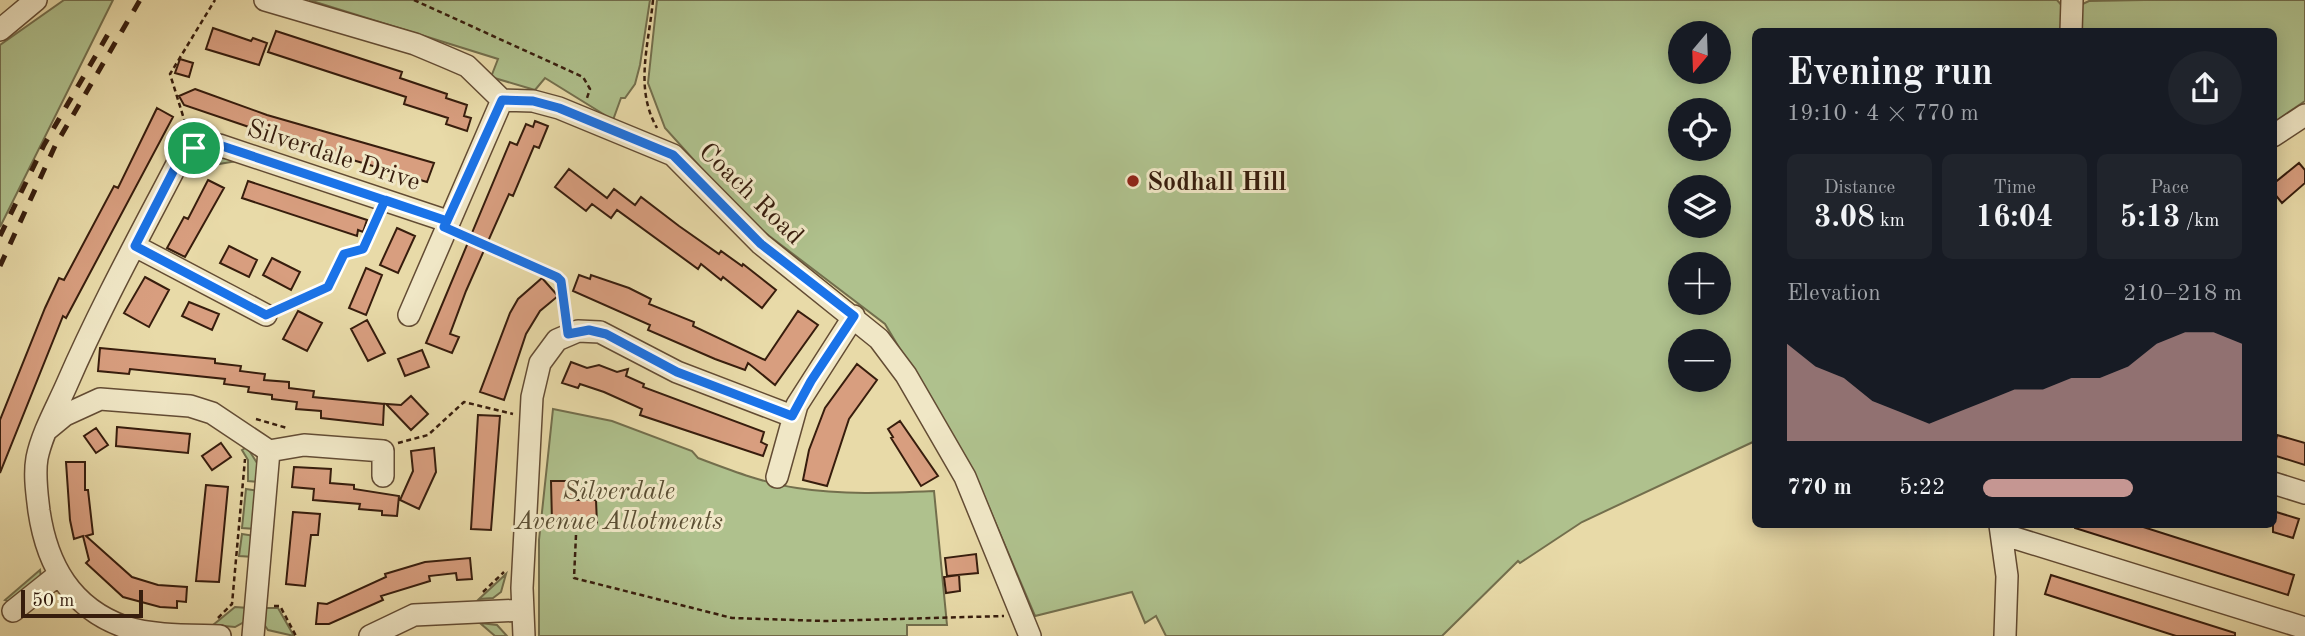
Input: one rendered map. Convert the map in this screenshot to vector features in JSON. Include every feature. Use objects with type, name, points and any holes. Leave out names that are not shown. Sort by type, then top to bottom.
[{"type":"street","points":[[0,30],[36,0]]},
{"type":"street","points":[[264,0],[415,44],[446,57],[467,66],[502,100],[446,224],[409,315]]},
{"type":"street","points":[[2071,0],[2071,28]]},
{"type":"street","name":"Coach Road","points":[[502,100],[533,101],[581,117],[673,155],[761,244],[854,316],[879,339],[906,375],[965,477],[1030,636]]},
{"type":"street","points":[[2277,133],[2305,115]]},
{"type":"street","name":"Silverdale Drive","points":[[194,148],[219,145],[385,200],[446,224]]},
{"type":"street","points":[[194,148],[178,162],[89,333],[37,458],[37,496],[45,542],[58,575],[85,605],[123,626],[150,632],[210,636]]},
{"type":"street","points":[[135,246],[266,315]]},
{"type":"street","points":[[777,477],[792,416],[811,381],[854,316]]},
{"type":"street","points":[[524,636],[522,610],[530,419],[540,363],[550,347],[568,334],[589,330],[606,334],[677,372],[792,416]]},
{"type":"street","points":[[74,367],[86,389],[100,399]]},
{"type":"street","points":[[48,429],[65,415],[100,399],[190,406],[245,424],[269,452],[253,636]]},
{"type":"street","points":[[269,452],[316,445],[383,451],[383,476]]},
{"type":"street","points":[[2277,484],[2305,493]]},
{"type":"street","points":[[2005,636],[2007,576],[2001,530],[2305,628]]},
{"type":"street","points":[[13,611],[58,575]]},
{"type":"street","points":[[369,636],[414,615],[474,610],[522,610]]},
{"type":"path","points":[[194,148],[170,74],[215,0]]},
{"type":"path","points":[[414,0],[583,77],[590,89],[581,117]]},
{"type":"path","points":[[653,0],[642,86],[650,115],[673,155]]},
{"type":"path","points":[[266,315],[328,287],[344,254],[363,249],[385,200]]},
{"type":"path","points":[[446,224],[557,277],[561,281],[568,334]]},
{"type":"path","points":[[383,451],[428,435],[464,402],[530,419]]},
{"type":"path","points":[[210,636],[232,604],[245,475],[245,424],[310,435],[316,445]]},
{"type":"path","points":[[576,535],[574,578],[733,618],[824,621],[1021,616]]},
{"type":"path","points":[[474,610],[474,600],[524,553]]},
{"type":"path","points":[[256,605],[280,606],[296,636]]},
{"type":"green space","points":[[64,0],[113,0],[0,227],[0,45]]},
{"type":"green space","points":[[309,0],[650,0],[635,84],[625,98],[621,98],[613,120],[545,78],[535,90],[491,77],[498,59]]},
{"type":"green space","points":[[657,0],[2057,0],[2064,8],[2064,28],[1752,28],[1752,442],[1582,522],[1520,563],[1518,561],[1442,636],[1166,636],[1156,616],[1145,623],[1132,592],[1035,616],[976,477],[885,324],[747,219],[665,128],[648,83]]},
{"type":"green space","points":[[2305,0],[2305,101],[2277,120],[2277,28],[2076,28],[2076,7],[2089,1]]},
{"type":"green space","points":[[214,153],[237,161],[183,170],[190,160]]},
{"type":"green space","name":"Silverdale Avenue Allotments","points":[[553,409],[612,421],[692,451],[698,458],[710,463],[784,486],[848,493],[934,491],[947,625],[907,625],[907,636],[539,636],[539,540]]},
{"type":"green space","points":[[247,447],[257,463],[260,482],[248,481],[248,460],[242,450]]},
{"type":"green space","points":[[246,489],[259,491],[256,529],[242,528]]},
{"type":"green space","points":[[242,534],[255,536],[254,557],[239,556]]},
{"type":"green space","points":[[40,570],[41,577],[11,602],[5,600]]},
{"type":"green space","points":[[506,574],[501,592],[493,598],[479,599]]},
{"type":"green space","points":[[235,607],[248,608],[244,622],[235,627],[213,625]]},
{"type":"green space","points":[[263,608],[278,608],[294,636],[268,630],[263,623]]},
{"type":"green space","points":[[480,623],[497,625],[507,636],[495,636]]},
{"type":"building","points":[[213,28],[251,41],[253,38],[267,43],[259,65],[206,49]]},
{"type":"building","points":[[276,31],[402,72],[400,78],[447,94],[446,98],[467,105],[464,116],[471,118],[467,131],[446,124],[448,118],[404,104],[406,97],[268,52]]},
{"type":"building","points":[[180,59],[193,63],[189,77],[175,73]]},
{"type":"building","points":[[195,89],[267,115],[434,163],[427,182],[302,145],[184,105],[179,96]]},
{"type":"building","points":[[157,108],[173,117],[66,318],[63,316],[0,473],[0,420],[45,308],[59,278],[64,280],[114,186],[118,188]]},
{"type":"building","points":[[535,121],[548,126],[539,148],[534,146],[513,196],[509,194],[466,291],[450,334],[459,337],[452,353],[426,343],[510,142],[517,145],[526,124],[533,127]]},
{"type":"building","points":[[2299,163],[2305,170],[2305,183],[2282,203],[2277,197],[2277,181]]},
{"type":"building","points":[[569,169],[607,198],[614,189],[635,205],[641,197],[719,254],[721,251],[742,266],[743,264],[776,290],[762,308],[723,277],[721,280],[701,264],[698,269],[617,210],[611,218],[592,204],[586,211],[555,187]]},
{"type":"building","points":[[208,180],[224,188],[185,257],[167,248],[184,217],[188,219]]},
{"type":"building","points":[[248,181],[367,220],[363,232],[358,230],[357,236],[242,198]]},
{"type":"building","points":[[397,228],[415,236],[398,273],[380,265]]},
{"type":"building","points":[[229,246],[257,260],[249,277],[220,263]]},
{"type":"building","points":[[272,258],[300,272],[291,290],[263,275]]},
{"type":"building","points":[[366,268],[382,275],[366,315],[349,308]]},
{"type":"building","points":[[579,275],[590,279],[591,275],[629,288],[651,299],[649,304],[694,322],[693,326],[765,360],[798,311],[818,325],[775,385],[748,363],[745,370],[715,359],[648,330],[650,325],[573,291]]},
{"type":"building","points":[[145,277],[169,290],[149,327],[124,313]]},
{"type":"building","points":[[542,278],[558,296],[540,311],[526,334],[504,400],[480,392],[510,313],[518,299]]},
{"type":"building","points":[[189,302],[219,314],[212,330],[182,316]]},
{"type":"building","points":[[298,311],[322,323],[307,351],[283,339]]},
{"type":"building","points":[[367,320],[385,353],[368,361],[351,329]]},
{"type":"building","points":[[100,348],[215,359],[215,363],[241,366],[240,371],[265,374],[264,380],[289,382],[289,388],[314,391],[313,397],[384,404],[383,425],[321,418],[321,411],[296,409],[297,402],[248,392],[249,387],[224,384],[225,379],[130,369],[129,374],[98,371]]},
{"type":"building","points":[[422,350],[429,367],[405,376],[398,359]]},
{"type":"building","points":[[571,362],[587,368],[599,365],[617,372],[628,369],[626,376],[644,384],[643,387],[764,432],[761,442],[767,445],[763,456],[640,415],[642,409],[604,392],[580,384],[578,388],[562,383]]},
{"type":"building","points":[[857,364],[877,380],[849,419],[827,486],[803,480],[809,450],[825,408]]},
{"type":"building","points":[[411,396],[428,414],[411,430],[386,404],[401,405]]},
{"type":"building","points":[[478,415],[500,416],[491,530],[471,529]]},
{"type":"building","points":[[900,421],[938,476],[921,486],[888,429]]},
{"type":"building","points":[[117,427],[190,434],[188,453],[116,446]]},
{"type":"building","points":[[96,428],[108,445],[96,453],[84,436]]},
{"type":"building","points":[[2277,435],[2305,443],[2305,465],[2277,456]]},
{"type":"building","points":[[221,443],[231,457],[212,470],[202,456]]},
{"type":"building","points":[[434,448],[436,472],[419,509],[400,500],[413,471],[411,451]]},
{"type":"building","points":[[66,462],[85,462],[85,490],[88,490],[93,534],[86,536],[132,577],[158,585],[187,587],[186,602],[177,601],[177,608],[160,607],[123,597],[86,563],[89,560],[83,536],[74,539],[70,520]]},
{"type":"building","points":[[294,467],[331,469],[330,483],[354,485],[354,489],[399,496],[397,516],[382,515],[382,511],[359,509],[360,504],[313,500],[314,489],[292,487]]},
{"type":"building","points":[[551,481],[574,481],[575,500],[596,500],[597,524],[552,522]]},
{"type":"building","points":[[206,485],[228,487],[219,582],[196,581]]},
{"type":"building","points":[[293,512],[320,514],[318,535],[311,535],[305,586],[286,584]]},
{"type":"building","points":[[2277,512],[2299,519],[2293,538],[2273,532],[2273,528],[2277,528]]},
{"type":"building","points":[[2075,528],[2146,528],[2294,575],[2288,595]]},
{"type":"building","points":[[976,554],[978,573],[947,576],[945,558]]},
{"type":"building","points":[[470,558],[472,579],[457,580],[456,573],[429,576],[430,581],[381,596],[383,600],[329,624],[316,624],[318,603],[327,604],[386,577],[385,574],[425,562]]},
{"type":"building","points":[[959,575],[960,591],[946,593],[944,577]]},
{"type":"building","points":[[2051,575],[2235,633],[2235,636],[2176,636],[2045,594]]},
{"type":"railway","points":[[0,266],[55,146],[140,0]]},
{"type":"railway","points":[[0,236],[44,145],[111,29]]},
{"type":"place","name":"Sodhall Hill","points":[[1133,181]]},
{"type":"route","points":[[194,148],[188,150],[178,162],[135,246],[266,315],[328,287],[344,254],[363,249],[385,200],[447,221],[502,100],[533,101],[559,108],[673,155],[741,226],[784,265],[854,316],[802,395],[792,416],[677,372],[606,334],[589,330],[568,334],[561,281],[557,277],[444,227],[447,221],[219,145],[194,148]]}]
